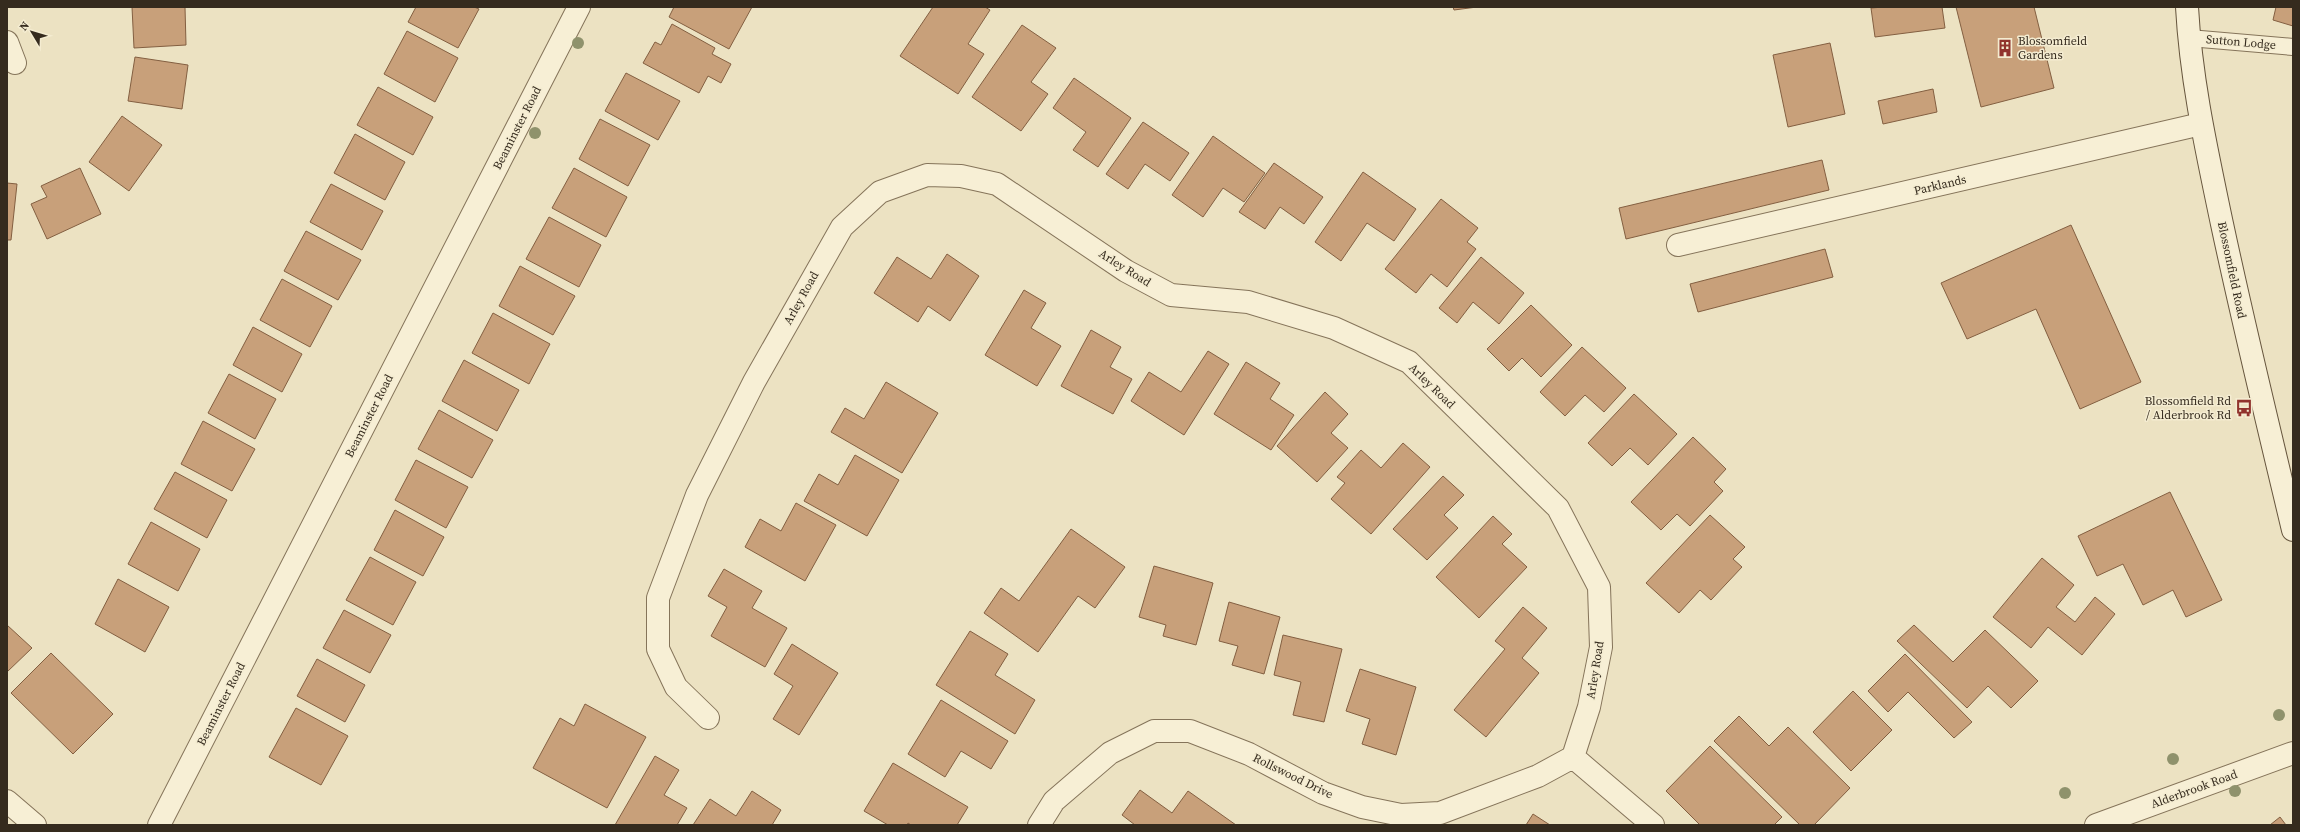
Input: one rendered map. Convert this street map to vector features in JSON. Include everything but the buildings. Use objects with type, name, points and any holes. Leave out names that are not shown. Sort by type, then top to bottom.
[{"type":"street","name":"Beaminster Road","points":[[159,825],[579,7]]},
{"type":"street","name":"Blossomfield Road","points":[[2187,7],[2189,38],[2201,124],[2245,330],[2293,530]]},
{"type":"street","points":[[7,42],[15,63]]},
{"type":"street","name":"Parklands","points":[[1678,246],[2201,124]]},
{"type":"street","name":"Arley Road","points":[[708,718],[676,687],[658,649],[658,598],[697,495],[754,382],[842,227],[880,192],[927,175],[961,176],[997,184],[1126,271],[1171,295],[1248,302],[1334,328],[1409,362],[1558,508],[1599,587],[1601,647],[1588,707],[1573,757]]},
{"type":"street","name":"Rollswood Drive","points":[[1039,825],[1054,801],[1110,752],[1154,731],[1190,732],[1250,754],[1323,793],[1362,807],[1401,815],[1440,813],[1538,776],[1573,757]]},
{"type":"street","name":"Alderbrook Road","points":[[2096,825],[2293,753]]},
{"type":"street","points":[[1573,757],[1653,825]]},
{"type":"street","points":[[7,800],[35,825]]},
{"type":"lane","name":"Sutton Lodge","points":[[2189,38],[2293,47]]},
{"type":"place","name":"Blossomfield Gardens","points":[[2005,48]]},
{"type":"place","name":"Blossomfield Rd / Alderbrook Rd","points":[[2244,408]]}]
